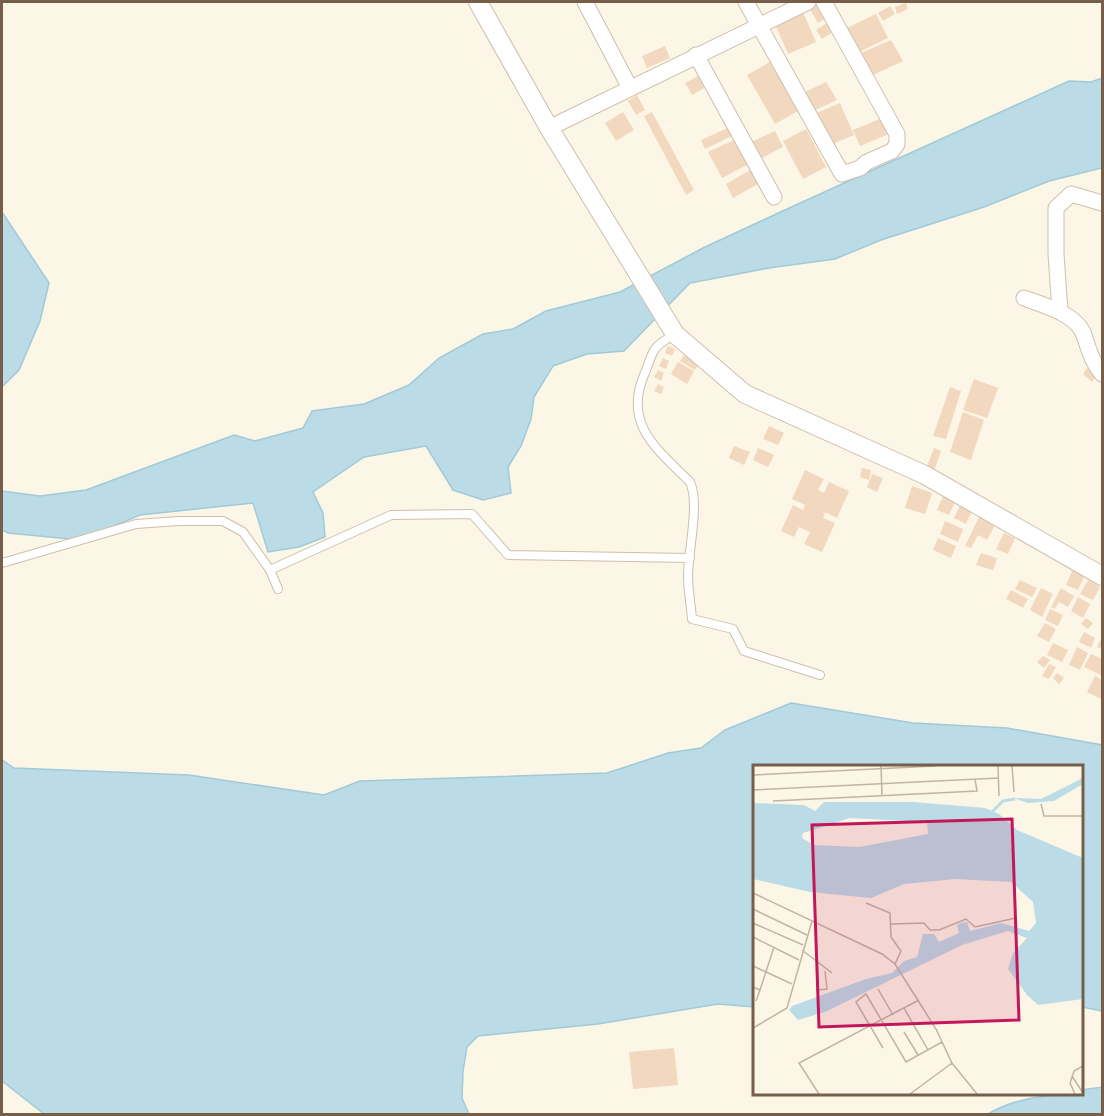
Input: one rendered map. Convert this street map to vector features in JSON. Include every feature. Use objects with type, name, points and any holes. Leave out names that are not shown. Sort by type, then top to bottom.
[{"type":"street","points":[[478,2],[549,128],[675,334],[745,394],[925,475],[1102,576]]},
{"type":"street","points":[[585,2],[630,88]]},
{"type":"street","points":[[746,2],[842,174],[860,168],[867,162],[892,151],[897,144],[897,134],[824,2]]},
{"type":"street","points":[[549,128],[808,2]]},
{"type":"street","points":[[696,55],[774,197]]},
{"type":"street","points":[[1060,311],[1056,208],[1071,194],[1102,203]]},
{"type":"street","points":[[1024,298],[1068,316],[1084,332],[1088,350],[1095,366],[1102,374]]},
{"type":"lane","points":[[675,334],[656,349],[642,380],[636,405],[641,424],[650,440],[693,486],[688,574],[692,619],[734,629],[744,651],[820,675]]},
{"type":"lane","points":[[270,570],[392,515],[425,513],[472,514],[508,555],[690,558]]},
{"type":"lane","points":[[2,563],[136,524],[223,521],[243,532],[270,570],[278,589]]},
{"type":"water","points":[[1102,78],[1102,168],[1049,181],[984,207],[881,240],[835,259],[769,268],[690,283],[624,351],[587,354],[553,366],[534,397],[531,419],[521,446],[508,467],[511,493],[483,500],[453,490],[426,446],[364,457],[313,492],[323,513],[325,537],[299,547],[268,552],[253,503],[140,515],[81,540],[8,533],[2,530],[2,491],[40,496],[86,490],[234,435],[255,441],[303,428],[312,411],[364,404],[409,385],[439,358],[483,334],[513,329],[546,311],[620,292],[703,248],[1069,81],[1091,82]]},
{"type":"water","points":[[2,212],[49,283],[40,321],[19,370],[2,387]]},
{"type":"water","points":[[791,703],[913,723],[1007,728],[1102,745],[1102,1011],[1083,1007],[1083,765],[753,765],[753,1007],[718,1004],[598,1024],[478,1036],[467,1047],[463,1071],[462,1098],[469,1114],[44,1114],[2,1081],[2,760],[14,768],[189,775],[324,795],[360,781],[607,773],[668,753],[701,748],[725,730]]},
{"type":"water","points":[[1102,1087],[1102,1114],[988,1114],[1009,1104],[1045,1096],[1083,1095],[1083,1090]]},
{"type":"building","points":[[906,3],[908,9],[897,14],[895,7]]},
{"type":"building","points":[[819,4],[827,18],[818,23],[810,9]]},
{"type":"building","points":[[890,6],[895,14],[883,21],[878,13]]},
{"type":"building","points":[[802,10],[816,42],[788,54],[774,22]]},
{"type":"building","points":[[876,14],[888,38],[859,52],[847,28]]},
{"type":"building","points":[[827,23],[833,32],[822,39],[816,30]]},
{"type":"building","points":[[891,40],[903,61],[873,75],[861,53]]},
{"type":"building","points":[[665,46],[670,58],[647,68],[642,56]]},
{"type":"building","points":[[770,62],[798,111],[775,124],[747,75]]},
{"type":"building","points":[[700,75],[706,87],[692,95],[685,83]]},
{"type":"building","points":[[826,82],[837,100],[813,111],[803,93]]},
{"type":"building","points":[[637,95],[645,110],[636,115],[628,101]]},
{"type":"building","points":[[840,103],[854,135],[826,147],[812,115]]},
{"type":"building","points":[[623,112],[634,130],[616,141],[605,123]]},
{"type":"building","points":[[652,112],[694,190],[686,195],[644,116]]},
{"type":"building","points":[[882,118],[889,134],[860,146],[853,130]]},
{"type":"building","points":[[730,127],[734,135],[705,149],[701,140]]},
{"type":"building","points":[[806,129],[826,167],[803,179],[783,141]]},
{"type":"building","points":[[775,131],[783,147],[760,159],[751,142]]},
{"type":"building","points":[[734,140],[747,165],[722,178],[708,152]]},
{"type":"building","points":[[750,170],[758,184],[733,198],[726,184]]},
{"type":"building","points":[[668,346],[675,349],[672,356],[665,353]]},
{"type":"building","points":[[684,355],[699,364],[695,370],[680,361]]},
{"type":"building","points":[[663,358],[669,361],[666,369],[659,366]]},
{"type":"building","points":[[678,362],[694,371],[687,384],[671,374]]},
{"type":"building","points":[[1087,368],[1097,375],[1092,382],[1083,374]]},
{"type":"building","points":[[658,370],[664,373],[661,381],[654,377]]},
{"type":"building","points":[[974,379],[998,388],[987,418],[963,410]]},
{"type":"building","points":[[658,384],[664,387],[661,394],[654,391]]},
{"type":"building","points":[[950,387],[961,391],[946,439],[933,436]]},
{"type":"building","points":[[963,412],[984,420],[971,460],[950,452]]},
{"type":"building","points":[[769,426],[784,433],[778,445],[763,439]]},
{"type":"building","points":[[734,446],[750,452],[744,465],[729,458]]},
{"type":"building","points":[[758,448],[774,455],[768,467],[753,460]]},
{"type":"building","points":[[934,448],[941,451],[934,471],[926,469]]},
{"type":"building","points":[[862,468],[871,470],[869,480],[860,477]]},
{"type":"building","points":[[805,470],[824,479],[818,490],[824,493],[829,482],[849,491],[837,518],[825,512],[823,518],[835,523],[822,552],[804,544],[810,532],[799,527],[794,537],[781,531],[793,505],[803,510],[805,505],[792,499]]},
{"type":"building","points":[[872,474],[883,478],[877,492],[867,487]]},
{"type":"building","points":[[912,486],[932,493],[925,514],[905,508]]},
{"type":"building","points":[[944,494],[956,500],[949,515],[937,510]]},
{"type":"building","points":[[961,503],[973,508],[966,524],[954,518]]},
{"type":"building","points":[[980,515],[996,523],[987,540],[978,535],[971,548],[965,546]]},
{"type":"building","points":[[945,521],[963,529],[958,542],[940,534]]},
{"type":"building","points":[[1004,533],[1015,538],[1008,554],[996,549]]},
{"type":"building","points":[[938,538],[956,546],[951,558],[933,550]]},
{"type":"building","points":[[981,553],[997,558],[993,570],[976,565]]},
{"type":"building","points":[[1073,569],[1085,575],[1078,590],[1066,585]]},
{"type":"building","points":[[1020,580],[1037,588],[1032,597],[1015,589]]},
{"type":"building","points":[[1088,580],[1100,587],[1093,600],[1080,594]]},
{"type":"building","points":[[1041,588],[1053,594],[1042,617],[1030,610]]},
{"type":"building","points":[[1061,588],[1074,596],[1068,607],[1059,602],[1055,609],[1051,607]]},
{"type":"building","points":[[1011,590],[1028,599],[1023,608],[1006,599]]},
{"type":"building","points":[[1078,597],[1090,604],[1083,618],[1071,611]]},
{"type":"building","points":[[1050,609],[1063,615],[1058,626],[1045,620]]},
{"type":"building","points":[[1086,618],[1093,623],[1088,629],[1081,624]]},
{"type":"building","points":[[1045,623],[1056,629],[1049,642],[1037,636]]},
{"type":"building","points":[[1084,632],[1095,638],[1091,648],[1079,642]]},
{"type":"building","points":[[1102,636],[1102,649],[1097,647]]},
{"type":"building","points":[[1053,643],[1068,650],[1062,662],[1047,655]]},
{"type":"building","points":[[1077,647],[1088,653],[1080,670],[1069,665]]},
{"type":"building","points":[[1091,654],[1102,659],[1101,675],[1084,667]]},
{"type":"building","points":[[1043,656],[1050,660],[1044,668],[1037,662]]},
{"type":"building","points":[[1049,664],[1056,667],[1049,679],[1042,676]]},
{"type":"building","points":[[1057,673],[1064,678],[1059,684],[1053,678]]},
{"type":"building","points":[[1095,676],[1102,680],[1101,699],[1087,692]]},
{"type":"building","points":[[674,1048],[678,1085],[633,1089],[629,1052]]}]
